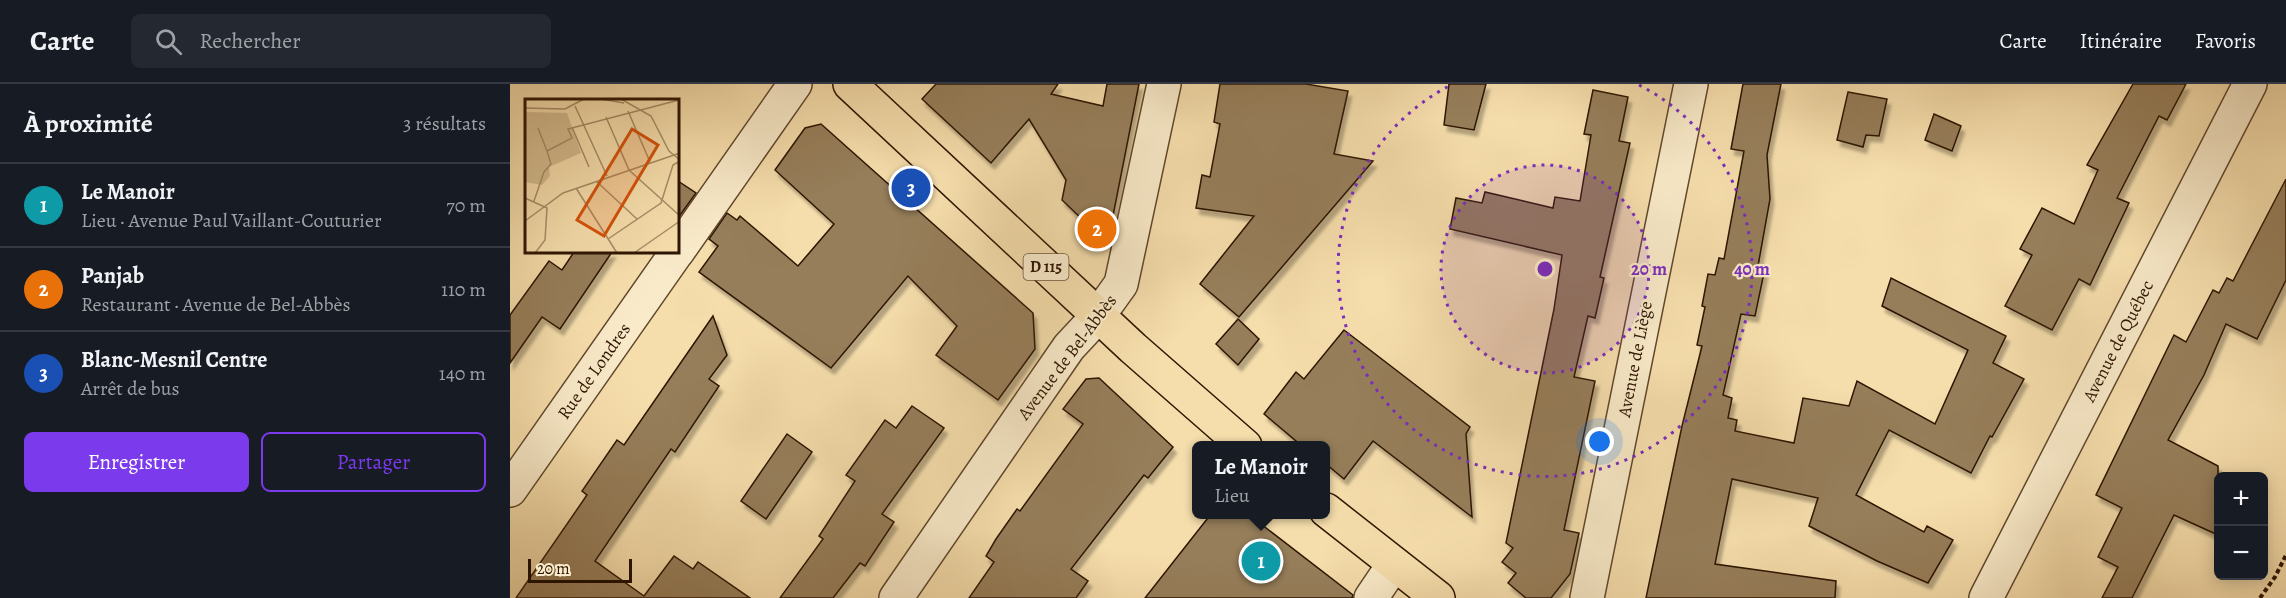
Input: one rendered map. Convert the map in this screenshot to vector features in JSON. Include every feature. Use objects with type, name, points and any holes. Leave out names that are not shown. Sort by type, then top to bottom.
[{"type":"main road","name":"D 115","points":[[850,84],[1098,316],[1239,441]]},
{"type":"main road","points":[[1330,513],[1438,598]]},
{"type":"street","name":"Rue de Londres","points":[[680,248],[795,84]]},
{"type":"street","name":"Avenue de Bel-Abbès","points":[[896,598],[1069,347],[1098,316],[1121,284],[1164,84]]},
{"type":"street","name":"Avenue de Liège","points":[[1587,598],[1691,84]]},
{"type":"street","name":"Avenue de Québec","points":[[1986,598],[2250,84]]},
{"type":"street","name":"Rue de Londres","points":[[510,490],[676,254]]},
{"type":"street","points":[[1371,598],[1394,564]]},
{"type":"path","points":[[2260,598],[2275,577],[2286,555]]},
{"type":"building","points":[[936,84],[1058,84],[1051,94],[1103,106],[1107,84],[1139,84],[1108,241],[1082,234],[1085,222],[1062,200],[1066,180],[1029,119],[991,163],[922,99]]},
{"type":"building","points":[[1220,84],[1306,84],[1348,91],[1334,154],[1373,161],[1239,317],[1200,284],[1254,216],[1196,208],[1202,175],[1210,177],[1220,124],[1214,122]]},
{"type":"building","points":[[1449,84],[1486,84],[1474,130],[1444,125]]},
{"type":"building","points":[[1743,84],[1781,84],[1767,155],[1770,199],[1758,266],[1765,268],[1755,316],[1741,314],[1723,395],[1732,398],[1728,418],[1737,420],[1735,431],[1794,443],[1803,398],[1849,406],[1857,381],[1935,424],[1968,350],[1882,306],[1891,278],[2006,336],[1993,363],[2024,379],[1971,473],[1889,430],[1856,495],[1924,532],[1927,526],[1953,540],[1928,583],[1877,561],[1809,526],[1818,498],[1732,479],[1715,564],[1836,581],[1835,598],[1646,598],[1682,426],[1702,346],[1697,345],[1705,307],[1702,306],[1708,274],[1715,275],[1719,258],[1724,259],[1744,151],[1731,149]]},
{"type":"building","points":[[2133,84],[2186,84],[2167,120],[2159,116],[2117,198],[2129,203],[2090,285],[2079,279],[2052,330],[2005,306],[2032,255],[2020,249],[2042,208],[2074,224],[2098,170],[2087,165]]},
{"type":"building","points":[[1593,90],[1628,97],[1619,141],[1630,143],[1600,277],[1604,278],[1595,318],[1588,316],[1574,377],[1595,381],[1564,530],[1579,533],[1570,574],[1551,598],[1526,598],[1508,583],[1516,573],[1502,562],[1513,548],[1506,543],[1554,309],[1562,255],[1450,229],[1456,198],[1482,203],[1485,192],[1553,208],[1555,197],[1580,201],[1591,135],[1584,134]]},
{"type":"building","points":[[1848,92],[1887,99],[1879,136],[1866,135],[1863,147],[1837,140]]},
{"type":"building","points":[[1934,114],[1961,126],[1952,151],[1925,140]]},
{"type":"building","points":[[821,124],[1033,313],[1035,349],[998,400],[936,355],[957,326],[908,276],[831,368],[699,272],[718,246],[709,239],[727,213],[737,220],[740,216],[798,266],[834,224],[775,170],[805,128]]},
{"type":"building","points":[[2286,179],[2286,280],[2257,339],[2226,324],[2204,375],[2168,440],[2218,466],[2218,472],[2214,472],[2214,533],[2174,515],[2132,598],[2102,598],[2118,567],[2098,557],[2122,508],[2096,495],[2174,335],[2186,342],[2213,290],[2219,293],[2227,278],[2233,281]]},
{"type":"building","points":[[680,182],[696,193],[680,215]]},
{"type":"building","points":[[573,254],[611,254],[560,329],[542,317],[510,363],[510,315],[549,261],[562,270]]},
{"type":"building","points":[[713,316],[727,355],[709,379],[719,386],[675,452],[671,449],[595,561],[644,596],[674,556],[693,569],[698,562],[750,598],[516,598],[587,495],[582,491],[617,440],[624,445]]},
{"type":"building","points":[[1238,319],[1259,339],[1238,365],[1216,344]]},
{"type":"building","points":[[1344,330],[1470,427],[1466,434],[1472,517],[1373,441],[1344,479],[1330,467],[1330,441],[1296,441],[1264,414],[1296,372],[1304,379]]},
{"type":"building","points":[[1099,378],[1173,447],[1148,478],[1144,475],[1071,569],[1088,581],[1076,598],[969,598],[994,562],[986,556],[996,539],[1017,509],[1020,511],[1083,424],[1063,409],[1086,379]]},
{"type":"building","points":[[912,406],[944,428],[882,514],[894,522],[865,566],[860,563],[833,598],[780,598],[823,539],[819,536],[855,481],[846,475],[885,420],[896,428]]},
{"type":"building","points":[[787,434],[812,452],[766,519],[741,501]]},
{"type":"building","points":[[1207,519],[1254,519],[1353,595],[1352,598],[1145,598]]},
{"type":"place","name":"Blanc-Mesnil Centre","points":[[911,188]]},
{"type":"place","name":"Panjab","points":[[1097,229]]},
{"type":"place","name":"Le Manoir","points":[[1261,561]]}]
